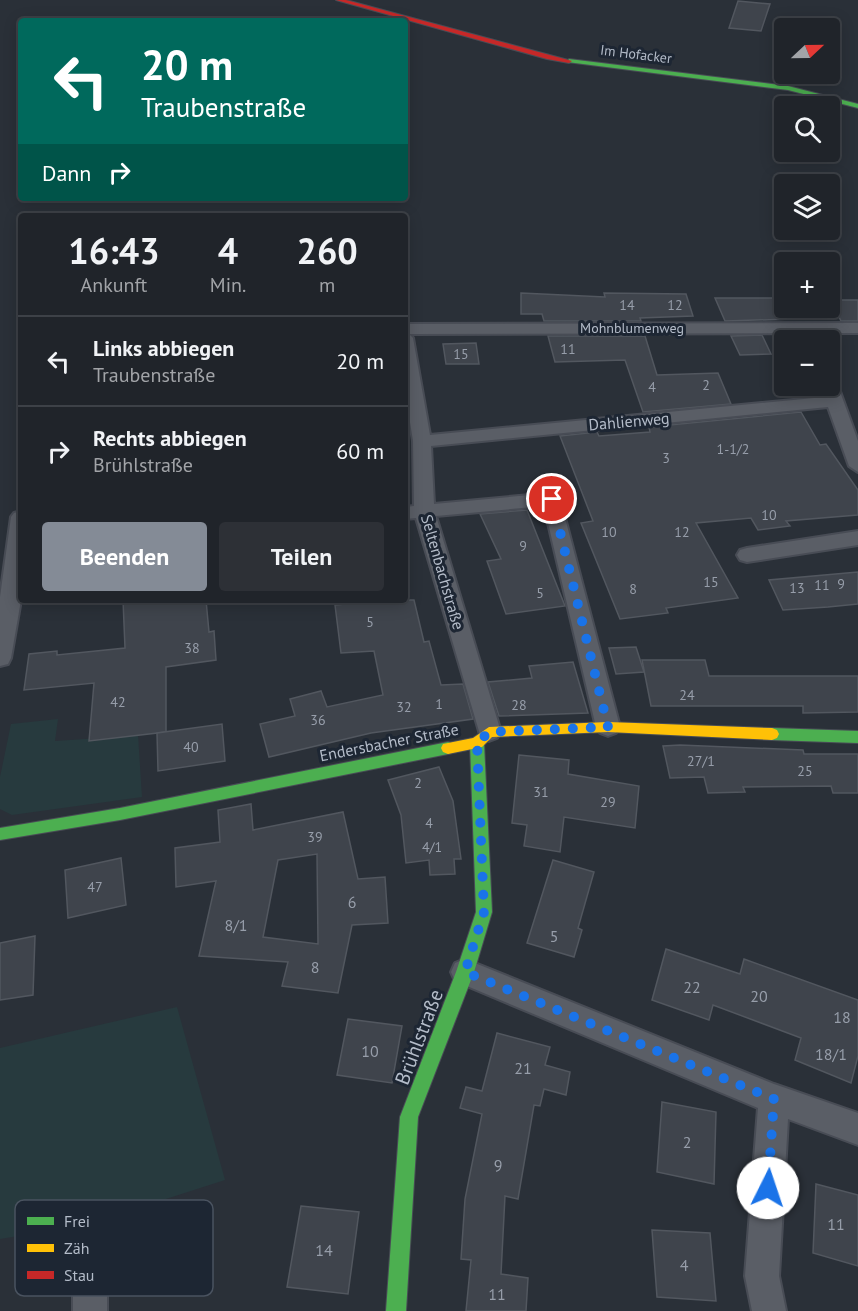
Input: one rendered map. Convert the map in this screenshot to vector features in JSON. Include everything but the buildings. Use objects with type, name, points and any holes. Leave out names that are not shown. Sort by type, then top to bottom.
[{"type":"street","name":"Im Hofacker","points":[[339,0],[405,18]]},
{"type":"street","name":"Im Hofacker","points":[[408,19],[549,58],[788,88],[858,106]]},
{"type":"street","name":"Mohnblumenweg","points":[[840,330],[858,328]]},
{"type":"street","name":"Mohnblumenweg","points":[[408,329],[774,334]]},
{"type":"street","name":"Seltenbachstraße","points":[[408,356],[422,441],[415,512],[483,737]]},
{"type":"street","name":"Dahlienweg","points":[[422,441],[806,396]]},
{"type":"street","points":[[833,396],[858,466]]},
{"type":"street","points":[[415,512],[552,499],[608,727]]},
{"type":"street","points":[[0,658],[18,532]]},
{"type":"street","points":[[747,555],[858,538]]},
{"type":"street","name":"Endersbacher Straße","points":[[0,834],[200,800],[483,737],[608,727],[858,737]]},
{"type":"street","name":"Brühlstraße","points":[[396,1311],[409,1117],[465,972],[484,912],[483,737]]},
{"type":"street","points":[[465,972],[774,1099],[858,1129]]},
{"type":"street","points":[[769,1311],[762,1276],[774,1099]]},
{"type":"green space","points":[[134,672],[142,797],[12,815],[0,809],[0,777],[11,724],[58,719],[55,741],[131,736]]},
{"type":"green space","points":[[177,1007],[225,1180],[163,1200],[15,1200],[15,1237],[0,1239],[0,1048]]},
{"type":"traffic: fast","points":[[569,61],[788,88],[858,106]]},
{"type":"traffic: fast","points":[[772,734],[858,737]]},
{"type":"traffic: fast","points":[[396,1311],[409,1117],[465,972],[484,912],[477,743]]},
{"type":"traffic: fast","points":[[0,834],[120,814],[448,748]]},
{"type":"traffic: slow","points":[[448,748],[477,743],[489,732],[608,727],[772,734]]},
{"type":"traffic: jam","points":[[339,0],[404,18]]},
{"type":"traffic: jam","points":[[408,19],[549,58],[569,61]]},
{"type":"route","points":[[552,499],[608,727],[489,732],[477,743],[484,912],[465,972],[774,1099],[768,1188]]}]
